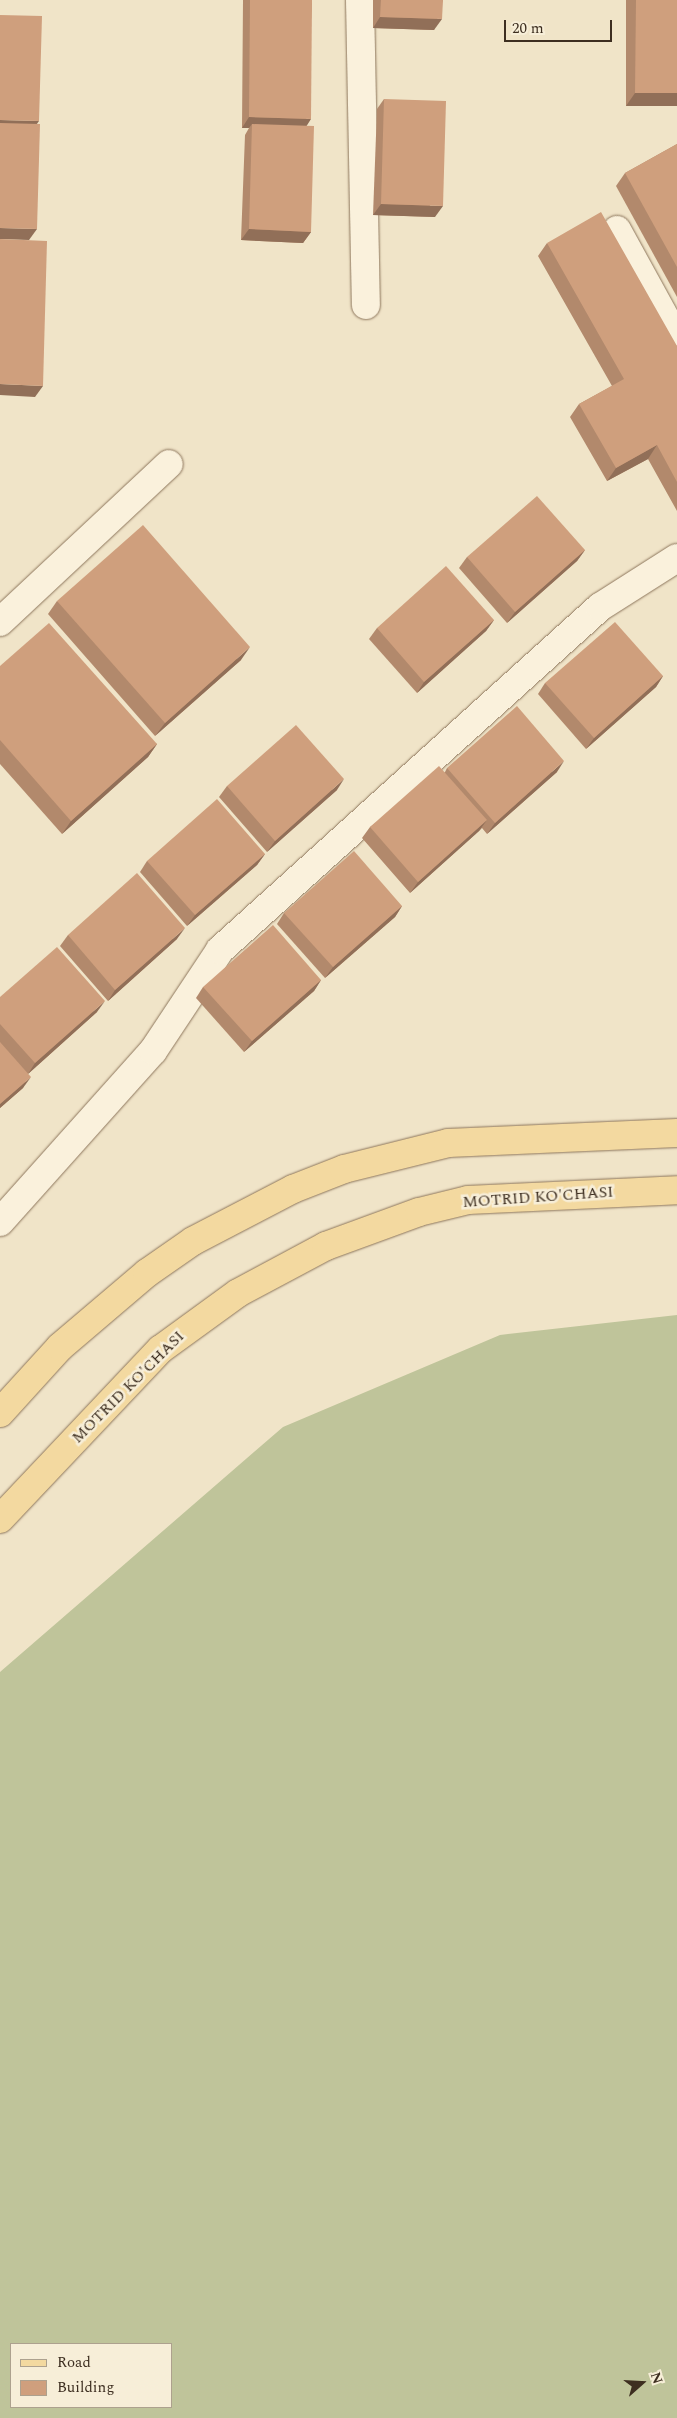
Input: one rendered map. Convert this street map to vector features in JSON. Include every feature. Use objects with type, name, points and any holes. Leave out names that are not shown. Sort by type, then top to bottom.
[{"type":"main road","points":[[0,1413],[60,1347],[147,1273],[193,1241],[293,1190],[344,1169],[448,1143],[557,1134],[677,1133]]},
{"type":"main road","name":"MOTRID KO'CHASI","points":[[0,1519],[161,1350],[238,1293],[326,1246],[419,1212],[468,1200],[677,1190]]},
{"type":"street","points":[[360,0],[366,305]]},
{"type":"street","points":[[617,230],[677,339]]},
{"type":"street","points":[[0,622],[169,464]]},
{"type":"street","points":[[0,1222],[153,1051],[220,950],[600,607],[677,558]]},
{"type":"green space","points":[[677,1315],[677,2418],[0,2418],[0,1672],[283,1427],[500,1335]]},
{"type":"building","points":[[250,0],[312,0],[311,119],[249,117]]},
{"type":"building","points":[[381,0],[443,0],[442,19],[380,17]]},
{"type":"building","points":[[636,0],[677,0],[677,93],[635,93]]},
{"type":"building","points":[[0,15],[42,16],[39,121],[0,120]]},
{"type":"building","points":[[384,99],[446,101],[443,206],[381,204]]},
{"type":"building","points":[[0,123],[40,124],[37,229],[0,228]]},
{"type":"building","points":[[252,124],[314,126],[311,232],[249,229]]},
{"type":"building","points":[[677,144],[677,267],[625,173]]},
{"type":"building","points":[[601,212],[677,346],[677,482],[657,445],[616,468],[579,404],[624,379],[547,243]]},
{"type":"building","points":[[0,239],[47,241],[43,386],[0,384]]},
{"type":"building","points":[[537,496],[585,550],[515,612],[467,557]]},
{"type":"building","points":[[143,525],[250,647],[165,723],[57,601]]},
{"type":"building","points":[[446,566],[494,620],[424,682],[377,628]]},
{"type":"building","points":[[615,622],[663,676],[594,738],[545,683]]},
{"type":"building","points":[[49,623],[157,744],[71,821],[0,740],[0,666]]},
{"type":"building","points":[[517,706],[564,761],[495,823],[447,768]]},
{"type":"building","points":[[296,725],[344,779],[275,841],[227,786]]},
{"type":"building","points":[[439,766],[487,820],[418,882],[370,827]]},
{"type":"building","points":[[217,799],[265,854],[195,915],[147,861]]},
{"type":"building","points":[[354,851],[402,906],[333,967],[284,913]]},
{"type":"building","points":[[137,873],[185,928],[115,990],[68,935]]},
{"type":"building","points":[[273,925],[321,980],[252,1041],[203,987]]},
{"type":"building","points":[[57,947],[105,1001],[35,1063],[0,1024],[0,997]]},
{"type":"building","points":[[0,1042],[31,1077],[0,1104]]}]
